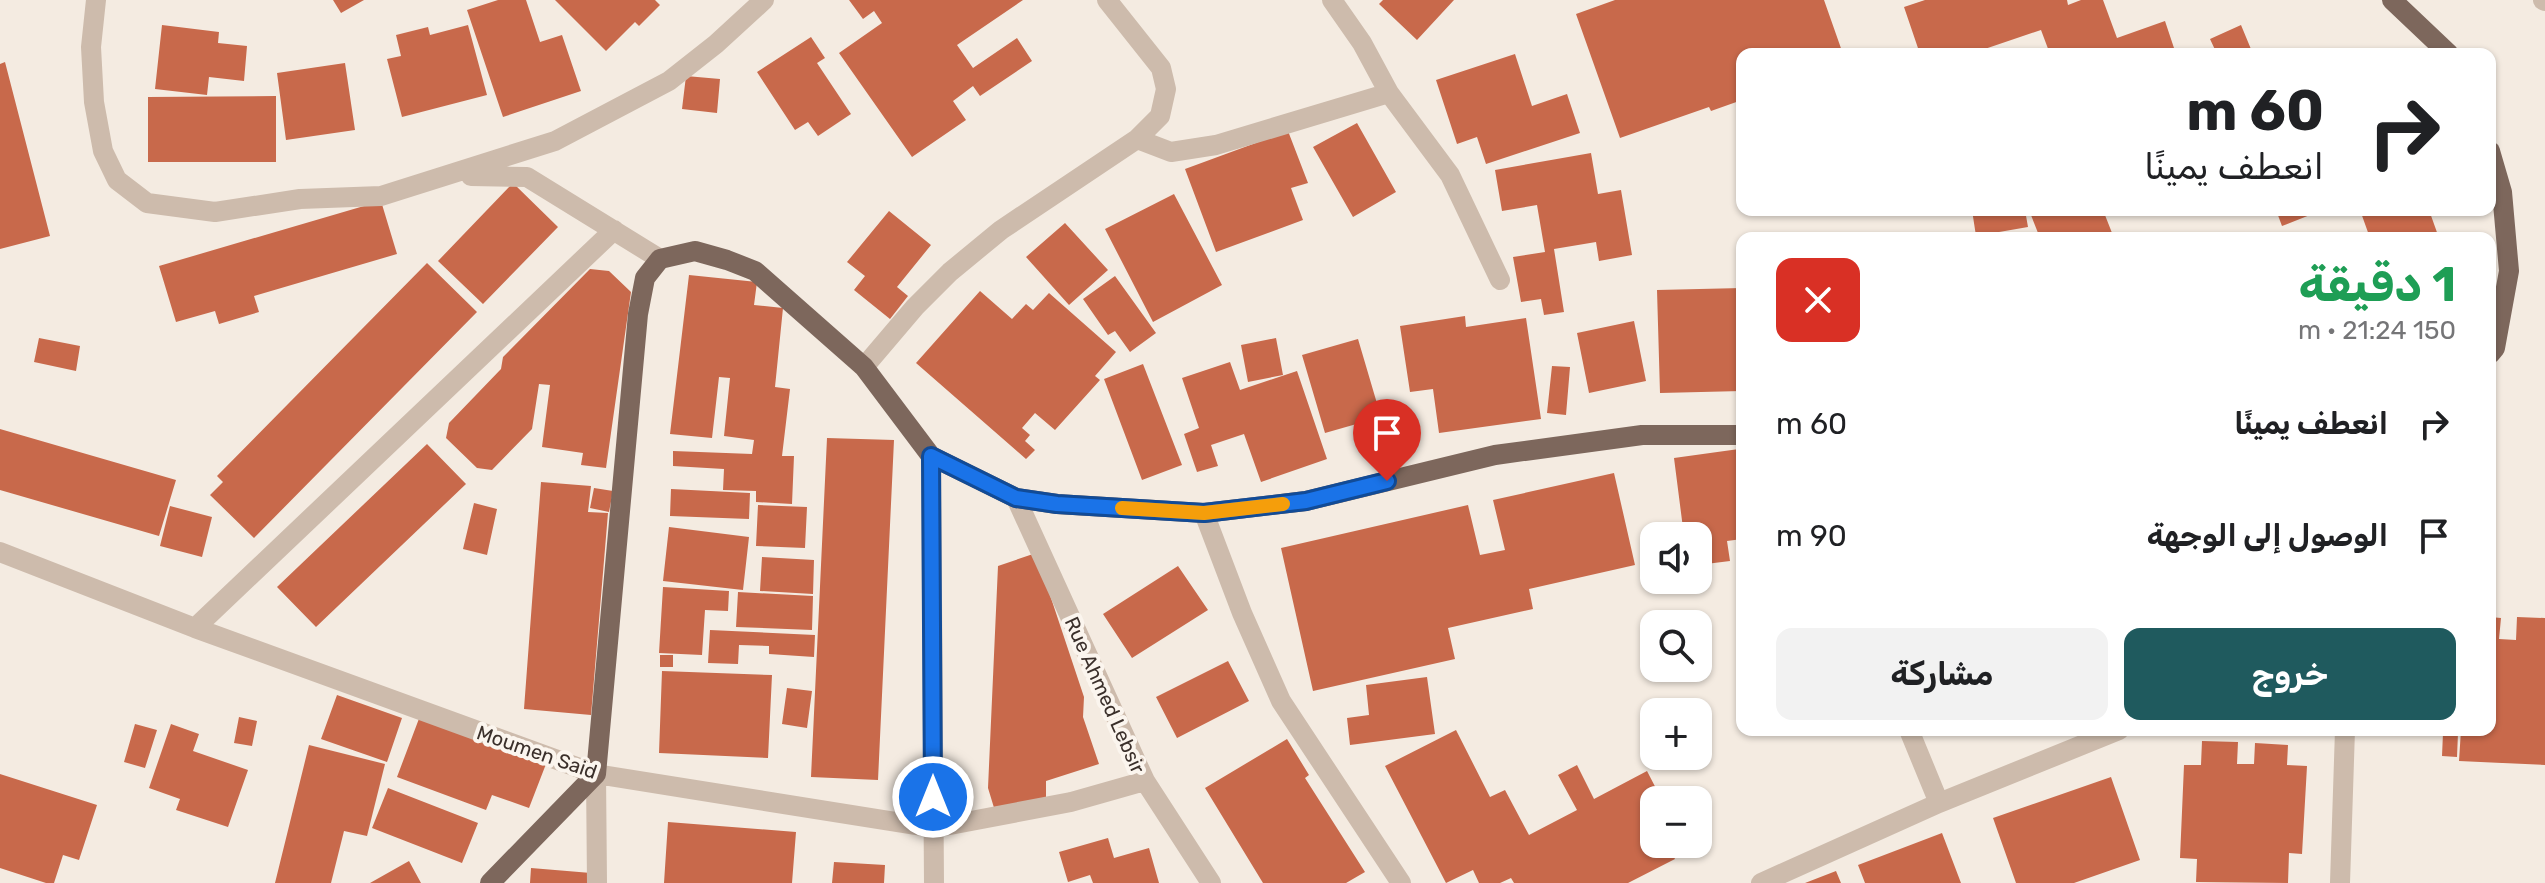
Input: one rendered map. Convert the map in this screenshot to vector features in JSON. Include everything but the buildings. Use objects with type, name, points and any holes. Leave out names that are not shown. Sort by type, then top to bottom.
[{"type":"main road","points":[[2392,0],[2443,48]]},
{"type":"main road","points":[[2496,172],[2502,192],[2509,271],[2496,342]]},
{"type":"main road","points":[[490,883],[596,774],[638,314],[645,278],[660,259],[695,251],[755,271],[864,367],[931,456],[1016,498],[1057,504],[1204,513],[1306,501],[1495,455],[1642,435],[1736,435]]},
{"type":"street","points":[[96,0],[91,47],[94,102],[103,151],[117,180],[147,203],[215,212],[300,199],[381,196],[458,176],[493,174],[527,177],[660,259]]},
{"type":"street","points":[[381,196],[555,141],[669,81],[764,0]]},
{"type":"street","points":[[864,367],[915,307],[950,272],[1001,230],[1137,139],[1160,116],[1166,89],[1161,68],[1107,0]]},
{"type":"street","points":[[1332,0],[1362,43],[1389,93],[1450,175],[1500,280]]},
{"type":"street","points":[[1137,139],[1171,152],[1216,145],[1389,93]]},
{"type":"street","points":[[195,628],[614,230]]},
{"type":"street","points":[[931,456],[934,883]]},
{"type":"street","name":"Rue Ahmed Lebsir","points":[[1016,498],[1145,781],[1211,883]]},
{"type":"street","points":[[1204,513],[1242,613],[1281,701],[1401,883]]},
{"type":"street","name":"Moumen Said","points":[[0,552],[195,628],[596,774],[934,828],[1071,802],[1145,781]]},
{"type":"street","points":[[1911,736],[1939,803]]},
{"type":"street","points":[[1761,883],[1939,803],[2104,736]]},
{"type":"street","points":[[2340,883],[2345,736]]},
{"type":"street","points":[[596,774],[597,883]]},
{"type":"slow traffic","points":[[1122,508],[1204,513],[1283,504]]},
{"type":"route","points":[[933,797],[931,456],[1016,498],[1057,504],[1204,513],[1306,501],[1387,481]]}]
